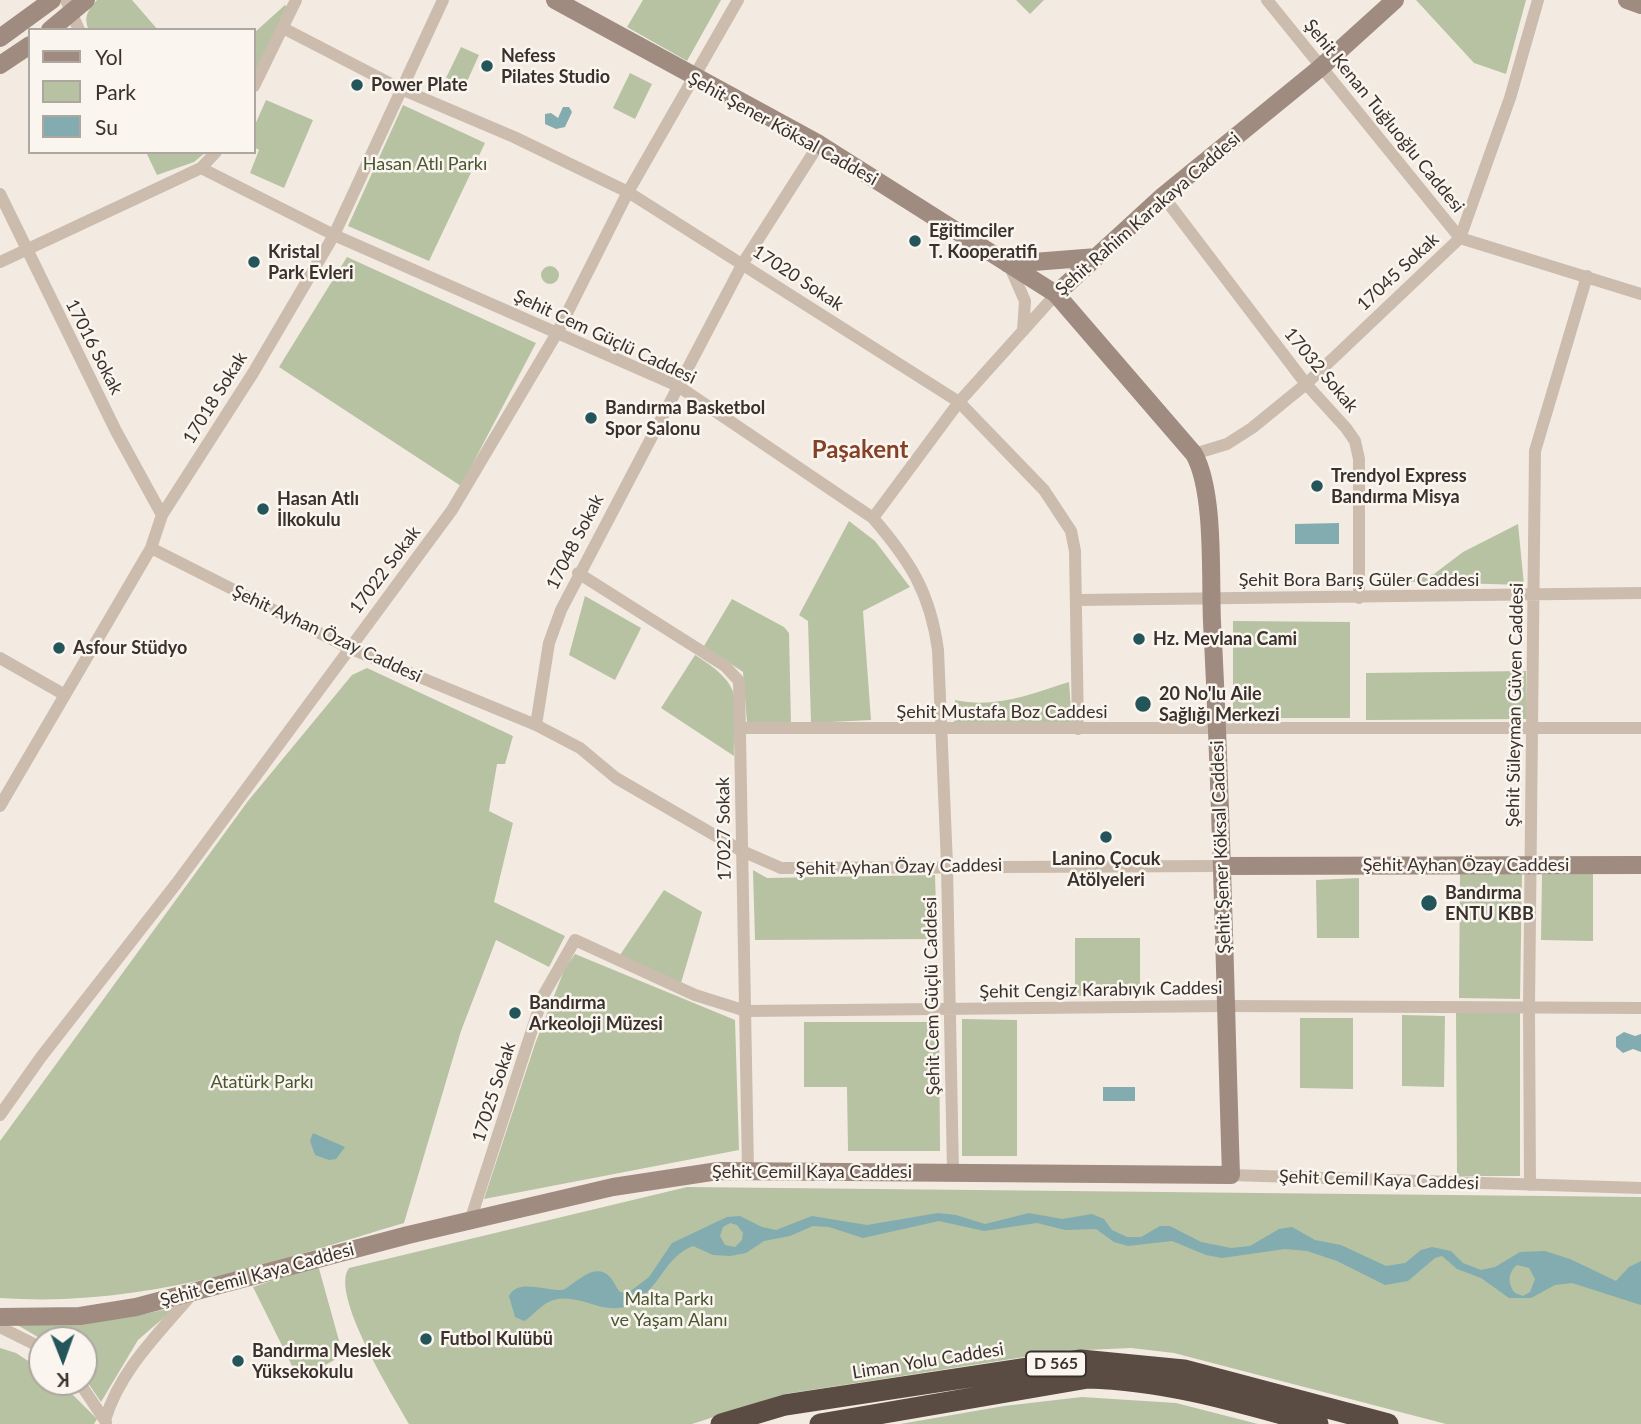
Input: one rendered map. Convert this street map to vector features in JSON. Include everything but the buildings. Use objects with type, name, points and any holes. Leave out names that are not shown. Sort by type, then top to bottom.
[{"type":"highway","name":"Liman Yolu Caddesi","points":[[721,1424],[785,1405],[1081,1360],[1184,1370],[1388,1424]]},
{"type":"highway","name":"D 565","points":[[820,1424],[1088,1378],[1128,1379],[1193,1391],[1318,1424]]},
{"type":"main road","points":[[0,38],[52,0]]},
{"type":"main road","points":[[53,28],[86,0]]},
{"type":"main road","name":"Şehit Şener Köksal Caddesi","points":[[555,0],[819,144],[1056,294],[1194,454],[1202,468],[1205,489],[1218,729],[1231,1175]]},
{"type":"main road","name":"Şehit Rahim Karakaya Caddesi","points":[[1056,294],[1163,196],[1320,68],[1395,0]]},
{"type":"main road","points":[[1627,0],[1641,5]]},
{"type":"main road","points":[[0,65],[28,46]]},
{"type":"main road","points":[[1008,264],[1097,257]]},
{"type":"main road","name":"Şehit Ayhan Özay Caddesi","points":[[1222,866],[1641,865]]},
{"type":"main road","name":"Şehit Cemil Kaya Caddesi","points":[[0,1317],[80,1316],[192,1294],[326,1255],[641,1182],[748,1170],[1231,1175]]},
{"type":"street","points":[[256,82],[296,0]]},
{"type":"street","name":"17018 Sokak","points":[[0,806],[151,548],[162,514],[253,373],[334,234],[443,0]]},
{"type":"street","name":"17022 Sokak","points":[[0,1115],[41,1057],[176,884],[452,510],[557,333],[628,192],[738,0]]},
{"type":"street","name":"Şehit Kenan Tuğluoğlu Caddesi","points":[[1267,0],[1460,238],[1641,294]]},
{"type":"street","name":"17045 Sokak","points":[[1194,454],[1227,444],[1306,384],[1460,238],[1514,86],[1538,0]]},
{"type":"street","name":"17020 Sokak","points":[[283,28],[401,89],[514,137],[628,192],[959,402],[1044,490],[1071,531],[1075,551],[1077,600],[1078,729]]},
{"type":"street","name":"17048 Sokak","points":[[536,725],[549,643],[579,573],[743,263],[819,144]]},
{"type":"street","points":[[0,262],[201,168],[214,154]]},
{"type":"street","name":"Şehit Cem Güçlü Caddesi","points":[[201,168],[334,234],[678,386],[873,518],[913,570],[925,591],[934,618],[938,650],[939,730],[947,865],[953,1172]]},
{"type":"street","name":"17016 Sokak","points":[[0,194],[25,249],[162,514]]},
{"type":"street","name":"17032 Sokak","points":[[1163,196],[1306,384],[1346,428],[1358,450],[1359,598]]},
{"type":"street","points":[[1008,264],[1025,301],[1023,331]]},
{"type":"street","name":"Şehit Süleyman Güven Caddesi","points":[[1530,1185],[1529,1008],[1535,451],[1587,276]]},
{"type":"street","name":"Şehit Rahim Karakaya Caddesi","points":[[873,518],[959,402],[1056,294]]},
{"type":"street","name":"Şehit Ayhan Özay Caddesi","points":[[151,548],[349,648],[536,725],[580,748],[616,778],[742,851],[781,868],[947,865],[1222,866]]},
{"type":"street","name":"17027 Sokak","points":[[579,573],[730,670],[740,689],[748,1170]]},
{"type":"street","name":"Şehit Bora Barış Güler Caddesi","points":[[1077,600],[1534,597],[1641,593]]},
{"type":"street","points":[[0,658],[65,695]]},
{"type":"street","name":"Şehit Mustafa Boz Caddesi","points":[[740,728],[1641,728]]},
{"type":"street","name":"Şehit Cengiz Karabıyık Caddesi","points":[[575,940],[695,995],[746,1011],[1226,1006],[1641,1008]]},
{"type":"street","name":"17025 Sokak","points":[[470,1221],[543,996],[575,940]]},
{"type":"street","name":"Şehit Cemil Kaya Caddesi","points":[[1231,1175],[1641,1188]]},
{"type":"street","points":[[106,1422],[112,1398],[131,1366],[192,1294]]},
{"type":"street","points":[[0,1327],[28,1341]]},
{"type":"street","points":[[88,1396],[106,1422]]},
{"type":"green space","points":[[97,0],[132,0],[156,28],[88,28],[86,21]]},
{"type":"green space","points":[[643,0],[721,0],[687,61],[627,27]]},
{"type":"green space","points":[[1016,0],[1044,0],[1030,14]]},
{"type":"green space","points":[[1416,0],[1526,0],[1506,74],[1474,63]]},
{"type":"green space","points":[[285,5],[289,8],[256,74],[256,31]]},
{"type":"green space","points":[[461,47],[479,55],[465,86],[446,78]]},
{"type":"green space","points":[[630,73],[652,84],[635,119],[613,108]]},
{"type":"green space","points":[[266,100],[313,120],[284,188],[250,173],[259,150],[256,148],[256,122]]},
{"type":"green space","name":"Hasan Atlı Parkı","points":[[403,105],[485,143],[429,261],[348,226]]},
{"type":"green space","points":[[147,154],[204,154],[194,162],[157,175]]},
{"type":"green space","points":[[347,257],[536,343],[461,486],[279,367]]},
{"type":"green space","points":[[546,266],[554,266],[559,275],[557,282],[546,284],[541,279],[541,271]]},
{"type":"green space","points":[[849,521],[875,541],[910,587],[863,611],[871,720],[811,723],[808,621],[799,615]]},
{"type":"green space","points":[[1518,524],[1524,585],[1386,581],[1434,574],[1463,552]]},
{"type":"green space","points":[[585,596],[641,628],[615,680],[569,655]]},
{"type":"green space","points":[[732,599],[784,627],[789,633],[791,724],[747,722],[743,672],[704,646]]},
{"type":"green space","points":[[1233,621],[1350,622],[1350,718],[1233,718]]},
{"type":"green space","points":[[695,655],[712,666],[731,686],[736,708],[734,756],[661,708]]},
{"type":"green space","name":"Atatürk Parkı","points":[[367,668],[513,736],[505,764],[497,764],[489,811],[513,823],[494,902],[565,936],[549,967],[496,940],[461,1031],[404,1223],[255,1267],[155,1289],[53,1299],[0,1298],[0,1141],[248,801],[352,675]]},
{"type":"green space","points":[[1526,671],[1527,719],[1366,720],[1366,673]]},
{"type":"green space","points":[[1069,682],[1072,724],[954,724],[955,700],[984,703],[999,701]]},
{"type":"green space","points":[[753,870],[767,878],[935,875],[937,939],[755,940]]},
{"type":"green space","points":[[1460,872],[1522,872],[1520,999],[1459,998]]},
{"type":"green space","points":[[1542,874],[1593,874],[1593,941],[1541,940]]},
{"type":"green space","points":[[1359,878],[1359,938],[1317,938],[1316,880]]},
{"type":"green space","points":[[664,890],[702,912],[681,983],[620,955]]},
{"type":"green space","points":[[1075,938],[1140,938],[1140,995],[1075,996]]},
{"type":"green space","points":[[575,954],[735,1020],[739,1150],[484,1199],[535,1044],[565,968]]},
{"type":"green space","points":[[1456,1012],[1520,1012],[1520,1176],[1457,1176]]},
{"type":"green space","points":[[1402,1015],[1445,1016],[1444,1087],[1402,1086]]},
{"type":"green space","points":[[1300,1018],[1353,1018],[1353,1089],[1300,1088]]},
{"type":"green space","points":[[962,1019],[1017,1020],[1017,1156],[962,1156]]},
{"type":"green space","points":[[804,1022],[939,1022],[940,1151],[848,1151],[847,1087],[804,1087]]},
{"type":"green space","name":"Malta Parkı ve Yaşam Alanı","points":[[687,1187],[1641,1197],[1641,1424],[1446,1424],[1174,1353],[1131,1348],[1063,1351],[785,1394],[692,1424],[409,1424],[378,1370],[355,1322],[345,1281],[349,1268]]},
{"type":"green space","points":[[318,1265],[343,1355],[299,1380],[253,1287]]},
{"type":"green space","points":[[176,1307],[138,1340],[101,1402],[97,1396],[98,1326],[28,1326],[28,1331],[14,1323],[95,1321]]},
{"type":"green space","points":[[0,1348],[16,1353],[28,1361],[28,1396],[74,1396],[97,1419],[94,1424],[0,1424]]},
{"type":"green space","points":[[1082,1397],[1176,1403],[1258,1424],[900,1424],[1004,1406]]},
{"type":"water","points":[[563,107],[569,107],[572,112],[565,127],[556,129],[545,124],[545,114],[551,113],[558,118]]},
{"type":"water","points":[[1339,523],[1339,544],[1295,544],[1295,524]]},
{"type":"water","points":[[1624,1032],[1635,1036],[1641,1034],[1641,1052],[1633,1049],[1623,1053],[1616,1047],[1616,1037]]},
{"type":"water","points":[[1103,1087],[1135,1087],[1135,1101],[1103,1101]]},
{"type":"water","points":[[313,1133],[345,1147],[336,1159],[329,1160],[315,1155],[310,1141]]},
{"type":"water","points":[[938,1213],[956,1215],[985,1224],[1029,1213],[1062,1219],[1092,1214],[1104,1219],[1112,1230],[1127,1237],[1141,1237],[1160,1226],[1170,1226],[1201,1242],[1231,1248],[1250,1246],[1279,1229],[1292,1227],[1315,1240],[1341,1245],[1386,1266],[1405,1263],[1421,1250],[1432,1247],[1451,1251],[1463,1263],[1481,1270],[1495,1267],[1520,1252],[1545,1251],[1570,1259],[1616,1281],[1629,1267],[1641,1261],[1641,1305],[1572,1283],[1555,1285],[1531,1298],[1509,1298],[1481,1278],[1457,1269],[1442,1256],[1435,1258],[1408,1281],[1385,1285],[1337,1261],[1307,1251],[1285,1249],[1222,1258],[1206,1255],[1172,1241],[1128,1246],[1114,1242],[1096,1229],[1065,1230],[1037,1223],[984,1231],[939,1221],[863,1238],[829,1227],[813,1226],[790,1236],[764,1241],[746,1253],[730,1256],[713,1255],[693,1246],[668,1265],[641,1298],[622,1307],[604,1307],[577,1300],[558,1299],[543,1306],[524,1321],[515,1317],[509,1296],[513,1291],[525,1286],[563,1290],[586,1275],[598,1271],[610,1277],[620,1292],[628,1293],[649,1277],[672,1243],[727,1217],[740,1216],[762,1227],[776,1230],[812,1216],[867,1225]],"holes":[[[730,1223],[737,1225],[743,1233],[742,1240],[735,1247],[725,1245],[720,1236],[723,1227]],[[1517,1265],[1529,1268],[1535,1279],[1530,1292],[1523,1296],[1512,1290],[1510,1282],[1510,1275]]]},
{"type":"place","name":"Nefess Pilates Studio","points":[[487,66]]},
{"type":"place","name":"Power Plate","points":[[357,85]]},
{"type":"place","name":"Eğitimciler T. Kooperatifi","points":[[915,241]]},
{"type":"place","name":"Kristal Park Evleri","points":[[254,262]]},
{"type":"place","name":"Bandırma Basketbol Spor Salonu","points":[[591,418]]},
{"type":"place","name":"Trendyol Express Bandırma Misya","points":[[1317,486]]},
{"type":"place","name":"Hasan Atlı İlkokulu","points":[[263,509]]},
{"type":"place","name":"Hz. Mevlana Cami","points":[[1139,639]]},
{"type":"place","name":"Asfour Stüdyo","points":[[59,648]]},
{"type":"place","name":"20 No'lu Aile Sağlığı Merkezi","points":[[1143,704]]},
{"type":"place","name":"Lanino Çocuk Atölyeleri","points":[[1106,837]]},
{"type":"place","name":"Bandırma ENTU KBB","points":[[1429,903]]},
{"type":"place","name":"Bandırma Arkeoloji Müzesi","points":[[515,1013]]},
{"type":"place","name":"Futbol Kulübü","points":[[426,1339]]},
{"type":"place","name":"Bandırma Meslek Yüksekokulu","points":[[238,1361]]},
{"type":"district","name":"Paşakent","points":[[860,450]]}]
